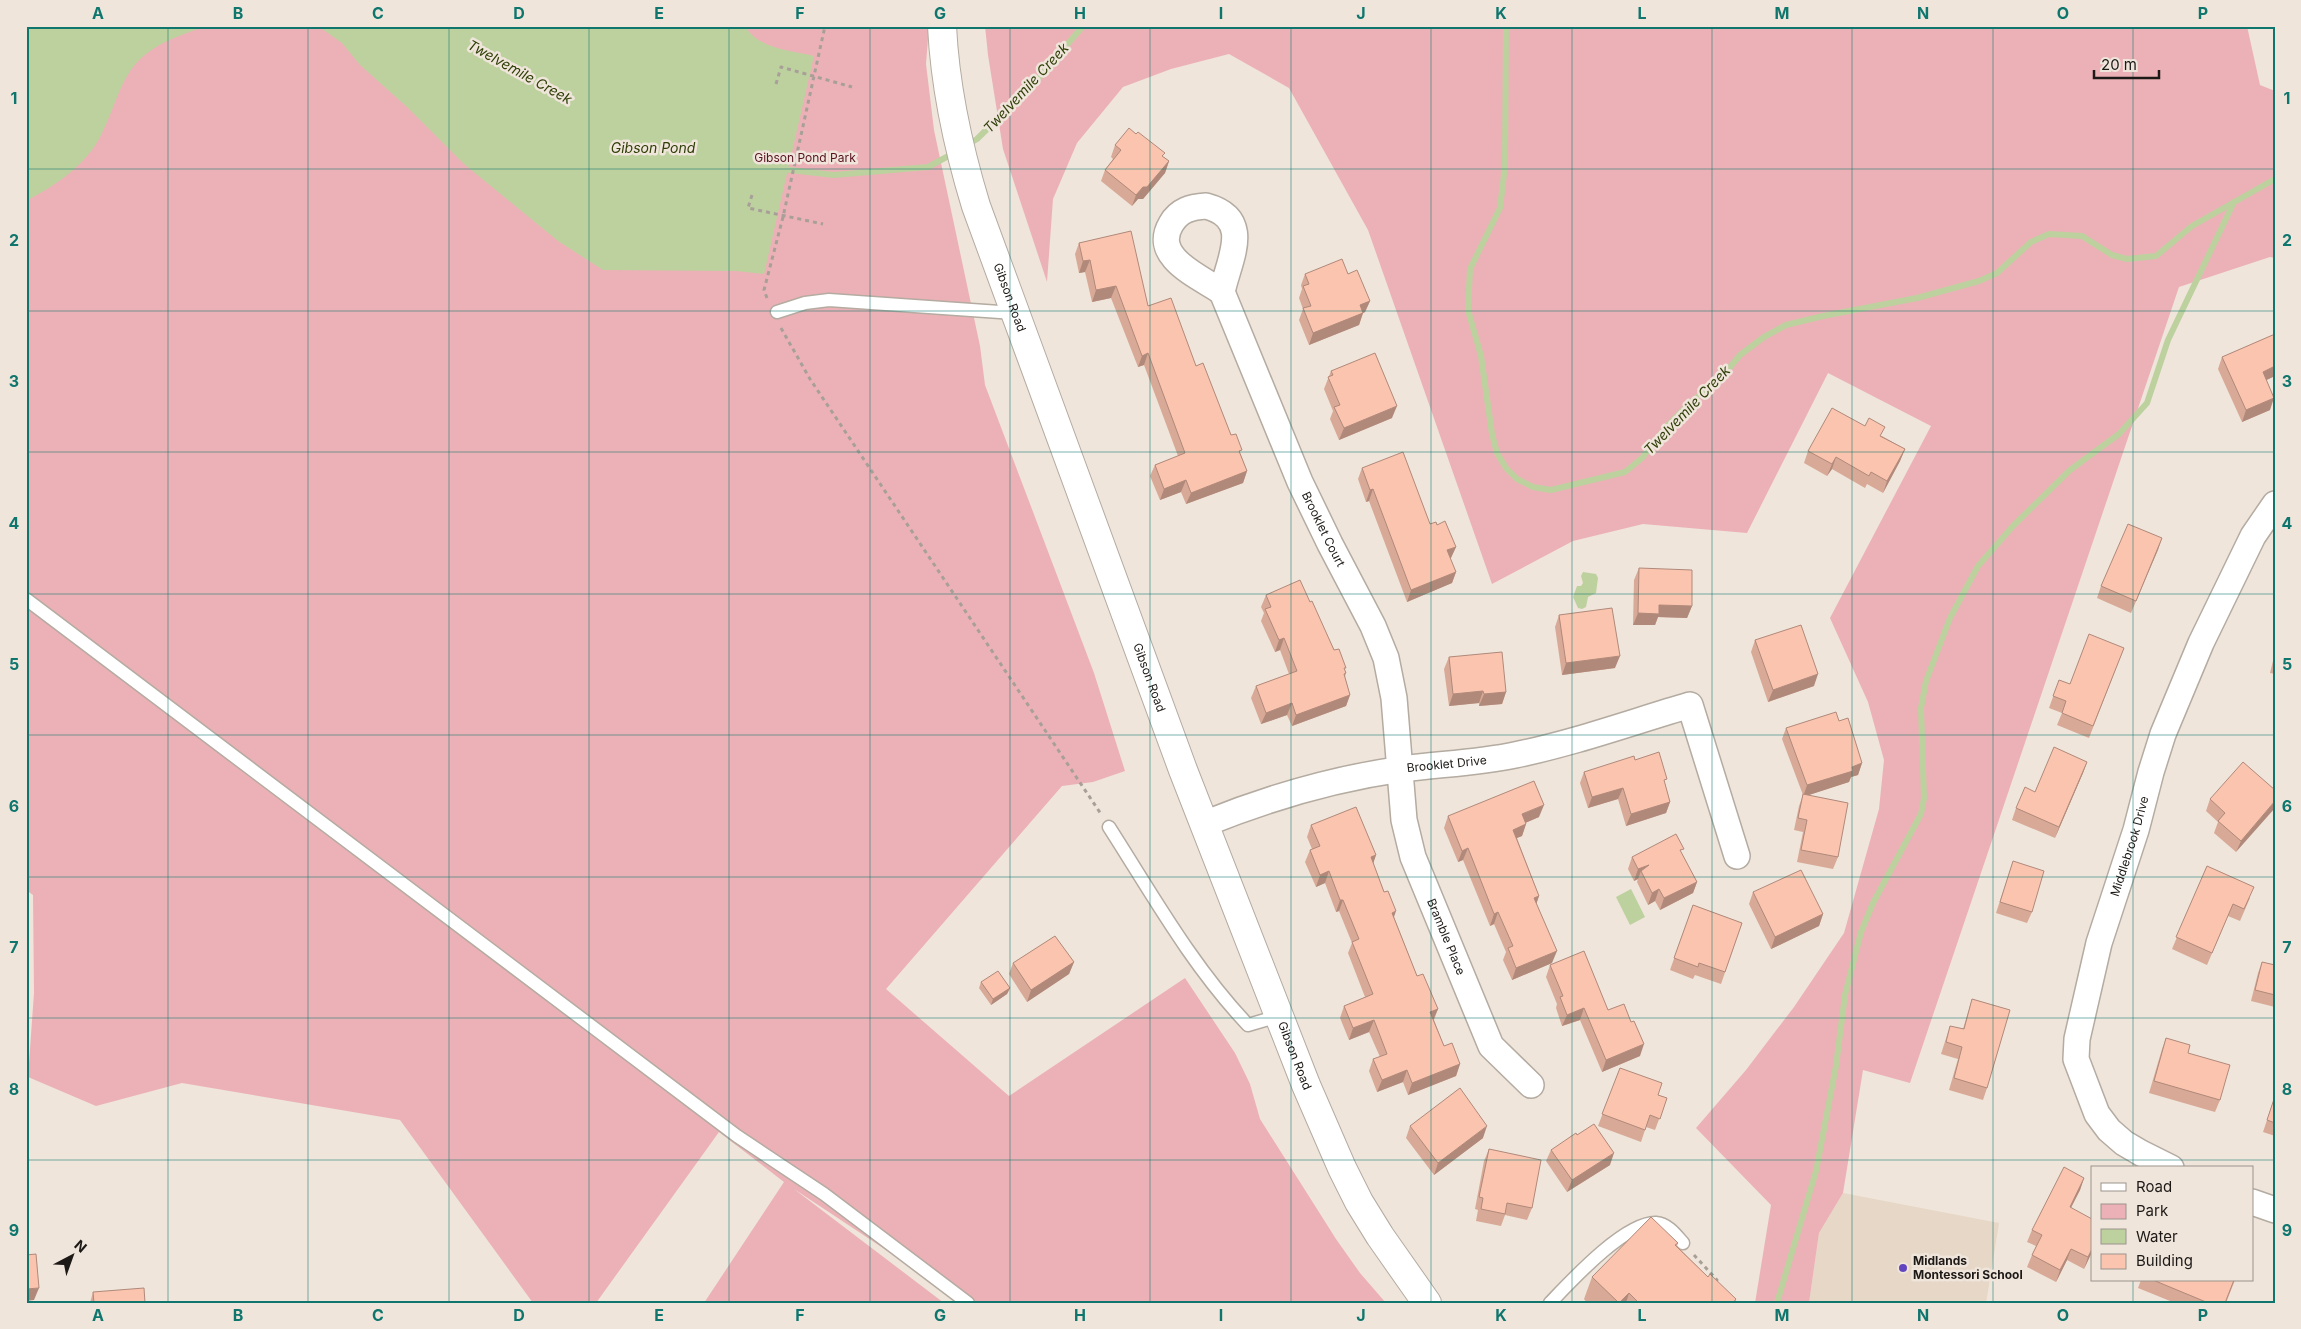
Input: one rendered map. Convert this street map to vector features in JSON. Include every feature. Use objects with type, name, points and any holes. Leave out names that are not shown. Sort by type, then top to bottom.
[{"type":"street","name":"Gibson Road","points":[[942,26],[944,61],[960,148],[976,206],[1204,824],[1279,1016],[1342,1168],[1359,1202],[1380,1236],[1427,1303]]},
{"type":"street","name":"Brooklet Court","points":[[1222,292],[1300,482],[1373,626],[1386,658],[1394,698],[1401,769]]},
{"type":"street","name":"Middlebrook Drive","points":[[2167,1166],[2124,1143],[2109,1130],[2097,1114],[2076,1059],[2077,1039],[2098,943],[2136,830],[2163,734],[2201,643],[2253,536],[2275,504]]},
{"type":"street","name":"Brooklet Drive","points":[[1204,824],[1252,804],[1312,786],[1401,769],[1480,760],[1540,750],[1690,705],[1737,856]]},
{"type":"street","name":"Bramble Place","points":[[1401,769],[1404,820],[1417,866],[1491,1046],[1531,1085]]},
{"type":"street","points":[[2254,1203],[2275,1210]]},
{"type":"lane","points":[[776,312],[805,303],[829,300],[1014,313]]},
{"type":"lane","points":[[26,599],[737,1136],[824,1194],[968,1303]]},
{"type":"lane","points":[[1109,826],[1175,932],[1230,1006],[1248,1025],[1279,1016]]},
{"type":"lane","points":[[1550,1303],[1593,1258],[1611,1244],[1648,1224],[1664,1225],[1683,1243]]},
{"type":"path","points":[[825,26],[783,217],[764,290],[769,303],[776,312],[782,331],[810,379],[1109,826]]},
{"type":"path","points":[[776,84],[780,68],[852,87]]},
{"type":"path","points":[[752,195],[748,208],[823,224]]},
{"type":"path","points":[[1683,1243],[1718,1280],[1711,1286]]},
{"type":"shaded area","name":"Midlands Montessori School","points":[[1843,1193],[1999,1223],[1986,1303],[1809,1303],[1819,1233]]},
{"type":"green space","name":"Gibson Pond Park","points":[[26,26],[929,26],[926,64],[934,130],[980,346],[985,385],[1094,673],[1125,771],[1093,782],[1062,786],[886,989],[1009,1096],[1185,978],[1235,1053],[1250,1084],[1260,1119],[1336,1239],[1360,1273],[1386,1303],[966,1303],[794,1189],[944,1303],[704,1303],[784,1182],[719,1132],[596,1303],[533,1303],[400,1120],[182,1083],[96,1106],[28,1077],[34,993],[33,895],[26,890]]},
{"type":"green space","points":[[985,26],[2247,26],[2260,85],[2275,91],[2275,258],[2270,257],[2179,287],[1910,1083],[1863,1070],[1843,1193],[1819,1233],[1809,1303],[1755,1303],[1771,1205],[1696,1128],[1746,1070],[1794,1007],[1844,933],[1879,809],[1884,760],[1868,702],[1830,618],[1931,426],[1828,373],[1747,533],[1643,524],[1573,541],[1492,584],[1368,230],[1289,88],[1229,54],[1171,69],[1123,87],[1077,143],[1053,199],[1047,282],[1003,149]]},
{"type":"water","points":[[26,26],[205,26],[160,45],[146,54],[125,80],[107,123],[88,155],[70,173],[26,201]]},
{"type":"water","name":"Gibson Pond","points":[[318,26],[745,26],[758,40],[766,44],[814,56],[764,274],[736,271],[603,270],[558,241],[464,164],[407,107],[360,65],[342,43]]},
{"type":"water","points":[[1583,572],[1596,574],[1598,578],[1596,593],[1588,597],[1586,607],[1582,609],[1578,608],[1573,597],[1577,586],[1581,586],[1583,583],[1581,576]]},
{"type":"water","points":[[1631,889],[1645,917],[1630,925],[1616,897]]},
{"type":"building","points":[[1129,128],[1136,134],[1138,132],[1165,153],[1162,156],[1169,161],[1147,187],[1143,187],[1136,195],[1105,170],[1121,150],[1115,145]]},
{"type":"building","points":[[1131,231],[1148,306],[1171,298],[1196,366],[1203,363],[1231,435],[1236,434],[1242,450],[1239,451],[1247,471],[1191,493],[1186,480],[1164,489],[1155,465],[1185,453],[1148,353],[1142,356],[1116,286],[1096,290],[1090,260],[1083,261],[1079,243]]},
{"type":"building","points":[[1342,259],[1348,274],[1357,270],[1370,301],[1360,305],[1363,313],[1313,333],[1303,308],[1311,306],[1303,286],[1309,284],[1305,274]]},
{"type":"building","points":[[2275,334],[2275,366],[2263,372],[2274,398],[2246,410],[2222,357]]},
{"type":"building","points":[[1375,353],[1397,406],[1344,428],[1334,407],[1340,405],[1328,377],[1333,375],[1331,371]]},
{"type":"building","points":[[1832,408],[1865,426],[1869,418],[1885,427],[1880,436],[1905,449],[1887,481],[1871,472],[1869,476],[1836,457],[1832,464],[1808,451]]},
{"type":"building","points":[[1403,452],[1430,524],[1436,522],[1437,525],[1445,521],[1456,547],[1447,550],[1456,572],[1411,590],[1373,489],[1370,490],[1362,468]]},
{"type":"building","points":[[2128,524],[2162,538],[2136,601],[2101,586]]},
{"type":"building","points":[[1639,568],[1692,570],[1692,606],[1659,605],[1659,614],[1638,613]]},
{"type":"building","points":[[1300,580],[1310,602],[1312,601],[1334,650],[1339,649],[1346,668],[1344,668],[1346,673],[1344,674],[1350,695],[1296,715],[1292,703],[1266,713],[1256,686],[1297,671],[1284,638],[1279,640],[1265,609],[1271,607],[1266,595]]},
{"type":"building","points":[[1612,608],[1620,656],[1566,663],[1559,615]]},
{"type":"building","points":[[1801,625],[1818,674],[1773,690],[1755,640]]},
{"type":"building","points":[[2089,634],[2124,648],[2093,726],[2062,713],[2066,701],[2053,696],[2059,680],[2070,684]]},
{"type":"building","points":[[1502,652],[1506,692],[1484,694],[1483,691],[1453,694],[1449,657]]},
{"type":"building","points":[[1836,712],[1839,721],[1848,718],[1862,763],[1852,767],[1853,771],[1807,785],[1786,728]]},
{"type":"building","points":[[2054,747],[2087,762],[2059,827],[2016,808],[2025,787],[2035,792]]},
{"type":"building","points":[[1659,752],[1667,779],[1664,780],[1670,802],[1631,814],[1623,788],[1592,797],[1584,772],[1634,756],[1635,760]]},
{"type":"building","points":[[2243,762],[2275,790],[2275,801],[2241,841],[2218,821],[2225,813],[2210,799]]},
{"type":"building","points":[[1534,781],[1544,805],[1522,814],[1526,824],[1513,830],[1539,896],[1534,898],[1557,951],[1516,968],[1508,948],[1513,946],[1498,912],[1494,914],[1468,848],[1462,851],[1448,816]]},
{"type":"building","points":[[1803,794],[1848,803],[1838,857],[1801,850],[1807,820],[1798,818]]},
{"type":"building","points":[[1356,807],[1376,855],[1371,857],[1384,892],[1388,891],[1396,911],[1392,913],[1417,976],[1423,974],[1438,1009],[1430,1012],[1444,1046],[1452,1043],[1460,1064],[1412,1083],[1407,1070],[1382,1080],[1373,1059],[1387,1054],[1374,1020],[1353,1028],[1344,1006],[1373,994],[1352,942],[1359,939],[1343,900],[1340,900],[1329,871],[1320,875],[1310,850],[1320,846],[1311,825]]},
{"type":"building","points":[[1676,834],[1684,849],[1680,850],[1697,882],[1664,898],[1659,889],[1652,893],[1641,871],[1649,865],[1638,869],[1632,857]]},
{"type":"building","points":[[2013,861],[2044,871],[2032,912],[2000,902]]},
{"type":"building","points":[[2207,866],[2254,887],[2244,909],[2233,904],[2212,953],[2176,937]]},
{"type":"building","points":[[1801,870],[1823,914],[1775,937],[1753,892]]},
{"type":"building","points":[[1693,905],[1742,923],[1725,972],[1699,963],[1698,967],[1674,958]]},
{"type":"building","points":[[1055,936],[1074,962],[1031,990],[1013,963]]},
{"type":"building","points":[[1584,951],[1608,1010],[1624,1004],[1631,1022],[1634,1021],[1644,1044],[1606,1060],[1584,1008],[1567,1015],[1560,997],[1563,996],[1550,965]]},
{"type":"building","points":[[2262,962],[2275,965],[2275,995],[2255,990]]},
{"type":"building","points":[[998,971],[1010,988],[993,999],[981,982]]},
{"type":"building","points":[[1972,999],[2010,1010],[1987,1088],[1954,1078],[1962,1047],[1946,1042],[1950,1026],[1964,1029]]},
{"type":"building","points":[[2166,1038],[2190,1045],[2188,1053],[2230,1065],[2220,1100],[2154,1081]]},
{"type":"building","points":[[1620,1068],[1662,1083],[1658,1095],[1667,1098],[1660,1119],[1650,1115],[1645,1130],[1602,1114]]},
{"type":"building","points":[[1460,1088],[1487,1126],[1438,1163],[1410,1126]]},
{"type":"building","points":[[2275,1096],[2275,1123],[2267,1120]]},
{"type":"building","points":[[1594,1124],[1614,1153],[1572,1180],[1551,1150],[1576,1133],[1577,1135]]},
{"type":"building","points":[[1489,1149],[1541,1160],[1532,1208],[1507,1203],[1505,1214],[1481,1209],[1483,1198],[1479,1197]]},
{"type":"building","points":[[2064,1167],[2084,1178],[2070,1207],[2091,1218],[2091,1251],[2088,1257],[2071,1249],[2060,1270],[2032,1255],[2042,1235],[2032,1230]]},
{"type":"building","points":[[1651,1217],[1678,1243],[1675,1245],[1708,1277],[1710,1274],[1736,1299],[1733,1303],[1639,1303],[1629,1293],[1619,1303],[1592,1277]]},
{"type":"building","points":[[36,1254],[39,1288],[26,1289],[26,1255]]},
{"type":"building","points":[[2158,1282],[2233,1282],[2225,1303],[2206,1302]]},
{"type":"building","points":[[144,1288],[145,1303],[94,1303],[93,1292]]},
{"type":"waterway","name":"Twelvemile Creek","points":[[967,145],[977,139],[1035,82],[1083,26]]},
{"type":"waterway","name":"Twelvemile Creek","points":[[1506,26],[1505,166],[1500,208],[1470,269],[1468,310],[1481,356],[1492,434],[1497,453],[1506,468],[1517,479],[1533,487],[1551,490],[1625,472],[1642,458],[1666,427],[1690,403],[1721,378],[1740,355],[1764,337],[1786,325],[1917,298],[1979,281],[1997,273],[2031,242],[2049,234],[2082,236],[2112,255],[2127,259],[2156,256],[2192,226],[2275,179]]},
{"type":"waterway","name":"Twelvemile Creek","points":[[781,169],[834,175],[928,167],[954,153]]},
{"type":"waterway","points":[[1777,1303],[1816,1171],[1836,1066],[1845,995],[1861,932],[1873,903],[1921,814],[1924,798],[1921,708],[1926,681],[1950,618],[1978,566],[2013,526],[2070,470],[2119,434],[2147,403],[2168,340],[2234,202]]},
{"type":"place","name":"Midlands Montessori School","points":[[1903,1268]]}]
